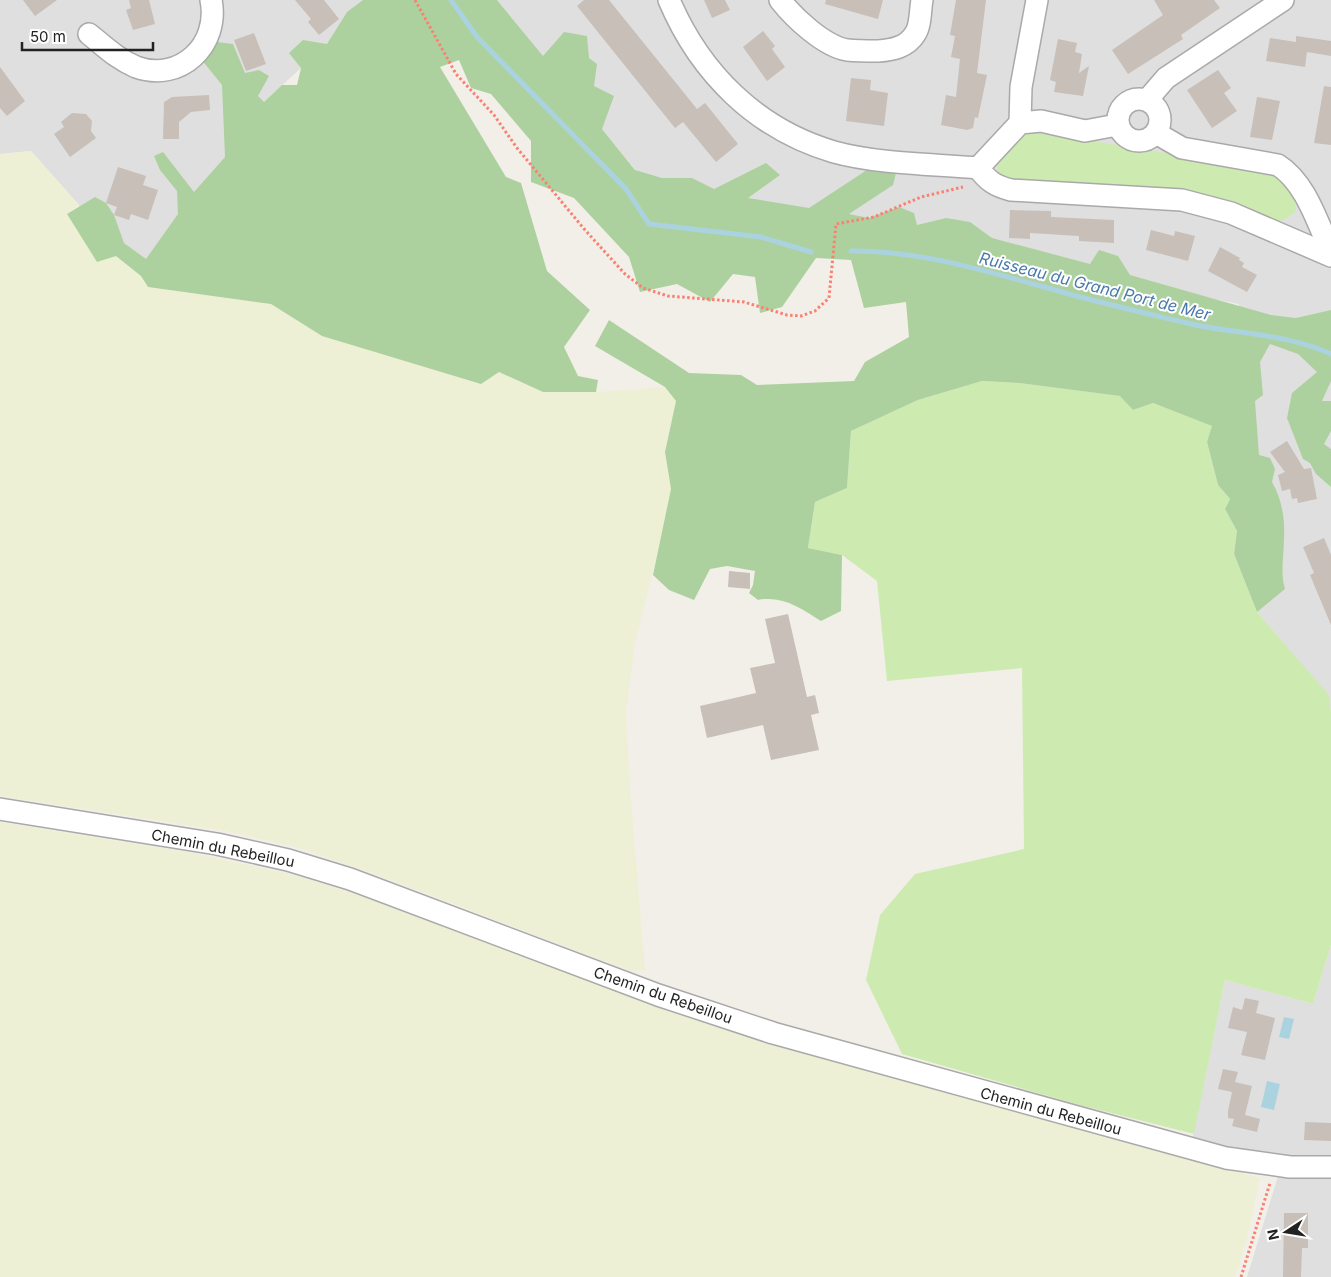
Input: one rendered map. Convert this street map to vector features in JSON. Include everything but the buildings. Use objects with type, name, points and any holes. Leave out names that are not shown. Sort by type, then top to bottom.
[{"type":"street","points":[[89,34],[118,59],[138,67],[156,70],[175,67],[190,59],[203,47],[211,30],[211,0]]},
{"type":"street","points":[[669,0],[683,33],[710,71],[750,109],[783,130],[807,142],[865,158],[983,174],[996,186],[1011,190],[1157,196],[1203,204],[1263,226],[1331,256]]},
{"type":"street","points":[[780,0],[802,25],[822,38],[846,50],[867,51],[891,50],[906,45],[916,33],[922,0]]},
{"type":"street","points":[[983,174],[1020,123],[1022,87],[1037,0]]},
{"type":"street","points":[[1147,100],[1166,78],[1283,0]]},
{"type":"street","points":[[1135,99],[1147,100],[1158,111],[1160,118],[1156,133],[1148,140],[1139,142],[1129,140],[1122,134],[1117,125],[1118,113],[1124,103],[1135,99]]},
{"type":"street","points":[[1020,123],[1041,121],[1085,131],[1117,125]]},
{"type":"street","points":[[1156,133],[1182,148],[1278,164],[1290,172],[1299,184],[1331,252]]},
{"type":"street","name":"Chemin du Rebeillou","points":[[0,809],[217,844],[288,860],[350,879],[658,995],[774,1034],[1226,1158],[1275,1166],[1331,1167]]},
{"type":"path","points":[[415,0],[456,74],[494,115],[517,148],[585,230],[625,274],[643,288],[668,296],[744,302],[787,315],[801,316],[815,311],[829,298],[836,224],[874,217],[983,174]]},
{"type":"path","points":[[1241,1277],[1275,1166]]},
{"type":"shaded area","points":[[0,0],[375,0],[264,102],[141,276],[83,230],[79,205],[31,151],[0,154]]},
{"type":"shaded area","points":[[497,0],[1331,0],[1331,712],[1328,695],[1257,612],[1239,304],[646,183]]},
{"type":"shaded area","points":[[1331,945],[1331,1277],[1247,1277],[1283,1160],[1192,1141],[1225,980],[1313,1004]]},
{"type":"green space","points":[[363,0],[497,0],[543,56],[564,32],[587,36],[589,58],[597,64],[594,86],[614,96],[602,129],[635,170],[662,178],[692,178],[714,189],[766,163],[780,175],[748,198],[809,208],[876,164],[898,165],[893,185],[849,214],[869,218],[899,207],[914,213],[917,225],[946,218],[970,222],[992,238],[1090,264],[1099,250],[1118,256],[1130,275],[1271,315],[1296,318],[1331,310],[1331,381],[1322,401],[1331,401],[1331,431],[1324,444],[1331,449],[1331,487],[1316,474],[1310,463],[1303,459],[1287,418],[1292,393],[1317,372],[1298,354],[1270,344],[1260,362],[1263,395],[1255,401],[1259,455],[1270,458],[1275,469],[1272,482],[1282,509],[1284,524],[1282,570],[1285,589],[1257,612],[1234,554],[1237,531],[1225,509],[1230,499],[1218,485],[1207,442],[1212,426],[1153,403],[1133,410],[1120,396],[1019,383],[982,381],[918,400],[851,431],[847,488],[815,502],[808,548],[842,555],[841,611],[821,621],[799,607],[783,601],[775,599],[758,600],[749,593],[753,585],[755,571],[727,566],[710,569],[694,600],[669,590],[653,575],[671,489],[665,452],[676,401],[665,387],[595,346],[609,320],[689,373],[741,375],[757,385],[854,381],[865,362],[909,337],[906,302],[864,308],[851,260],[816,258],[782,307],[760,313],[755,277],[733,274],[710,302],[677,284],[640,292],[629,257],[574,198],[531,182],[531,141],[491,94],[471,88],[459,60],[440,67],[506,177],[521,183],[547,271],[590,310],[564,347],[578,376],[598,380],[596,392],[543,392],[499,372],[481,384],[322,336],[271,304],[148,287],[141,276],[116,256],[97,262],[67,214],[95,197],[106,203],[114,215],[124,243],[146,259],[178,214],[177,191],[160,170],[154,156],[163,152],[194,192],[225,157],[222,85],[201,59],[217,42],[233,44],[245,73],[259,70],[269,76],[258,96],[264,102],[282,85],[297,85],[301,68],[289,53],[303,40],[327,44],[347,12]]},
{"type":"green space","points":[[1033,131],[1273,171],[1295,197],[1296,211],[1284,220],[1277,221],[1011,181],[1002,176],[997,168],[1000,158],[1010,147]]},
{"type":"green space","points":[[31,151],[79,205],[67,214],[141,276],[148,287],[271,304],[322,336],[499,372],[543,392],[596,392],[665,387],[676,401],[665,452],[671,489],[662,536],[635,642],[626,713],[645,970],[631,971],[388,879],[300,848],[226,831],[0,796],[0,154]]},
{"type":"green space","points":[[982,381],[1019,383],[1121,396],[1133,410],[1153,403],[1213,426],[1207,442],[1218,485],[1230,499],[1225,509],[1237,531],[1234,554],[1257,612],[1329,695],[1331,712],[1331,945],[1313,1004],[1225,980],[1194,1134],[1080,1105],[902,1054],[866,980],[880,915],[915,874],[1024,849],[1022,668],[887,681],[877,581],[842,555],[808,548],[815,502],[847,488],[851,431],[918,400]]},
{"type":"green space","points":[[0,822],[188,852],[298,876],[392,906],[651,1003],[949,1094],[1260,1178],[1247,1239],[1235,1277],[0,1277]]},
{"type":"water","points":[[1284,1017],[1294,1019],[1289,1039],[1279,1037]]},
{"type":"water","points":[[1267,1081],[1280,1084],[1274,1110],[1261,1107]]},
{"type":"waterway","name":"Ruisseau du Grand Port de Mer","points":[[451,0],[477,37],[626,189],[649,224],[761,237],[811,252]]},
{"type":"waterway","name":"Ruisseau du Grand Port de Mer","points":[[851,251],[902,254],[954,263],[1140,312],[1191,324],[1280,338],[1315,347],[1331,354]]}]
